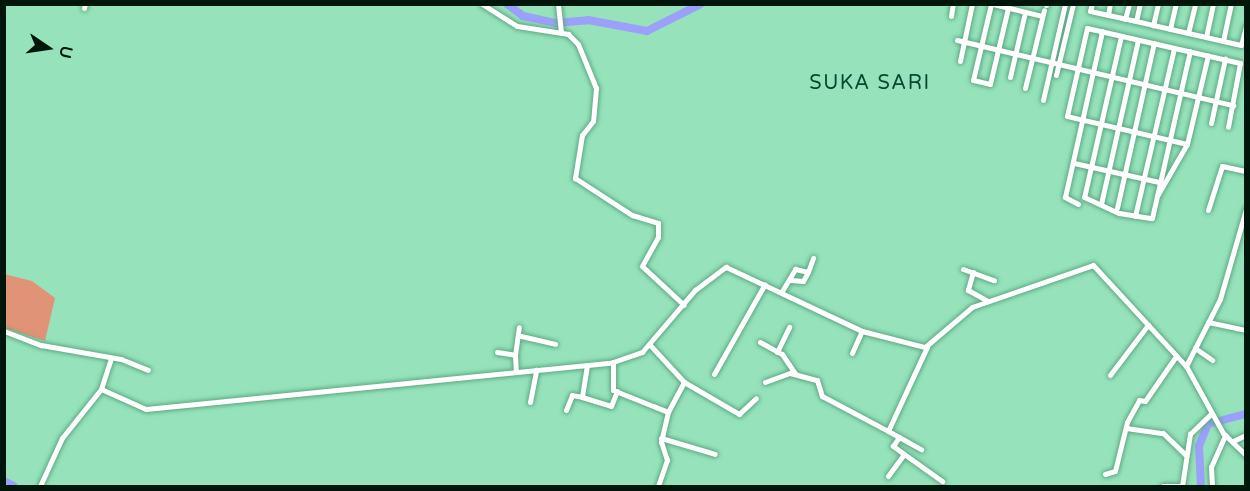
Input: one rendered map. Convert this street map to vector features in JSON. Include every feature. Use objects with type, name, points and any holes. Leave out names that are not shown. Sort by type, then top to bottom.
[{"type":"street","points":[[482,4],[517,26],[561,30],[578,44],[596,88],[593,121],[582,134],[575,178],[628,213],[658,223],[658,237],[642,266],[684,305]]},
{"type":"street","points":[[951,16],[953,4]]},
{"type":"street","points":[[960,61],[972,4]]},
{"type":"street","points":[[1008,9],[990,84],[973,80],[992,4],[1025,12],[1045,9],[1025,88]]},
{"type":"street","points":[[1056,75],[1055,63],[1065,4]]},
{"type":"street","points":[[1043,99],[1073,4]]},
{"type":"street","points":[[1092,4],[1090,11],[1241,45],[1245,26]]},
{"type":"street","points":[[1108,15],[1110,4]]},
{"type":"street","points":[[1125,19],[1129,4]]},
{"type":"street","points":[[1136,21],[1140,4]]},
{"type":"street","points":[[1153,25],[1158,4]]},
{"type":"street","points":[[1170,29],[1176,4]]},
{"type":"street","points":[[1188,33],[1195,4]]},
{"type":"street","points":[[1206,37],[1213,4]]},
{"type":"street","points":[[1223,41],[1232,4]]},
{"type":"street","points":[[559,8],[561,30]]},
{"type":"street","points":[[1010,77],[1025,12]]},
{"type":"street","points":[[1187,144],[1067,114],[1085,30],[1102,31],[1242,64],[1228,127]]},
{"type":"street","points":[[1078,204],[1065,198],[1102,31]]},
{"type":"street","points":[[1121,36],[1084,199],[1117,208],[1135,216],[1152,218],[1190,51]]},
{"type":"street","points":[[957,40],[1233,105]]},
{"type":"street","points":[[1101,204],[1138,40]]},
{"type":"street","points":[[1117,208],[1154,43]]},
{"type":"street","points":[[1135,216],[1174,48]]},
{"type":"street","points":[[1156,196],[1187,144],[1208,55]]},
{"type":"street","points":[[1211,123],[1225,59]]},
{"type":"street","points":[[1074,163],[1160,182]]},
{"type":"street","points":[[1208,210],[1222,166],[1245,171]]},
{"type":"street","points":[[1186,366],[1208,322],[1245,208]]},
{"type":"street","points":[[1238,235],[1245,237]]},
{"type":"street","points":[[791,280],[803,281],[813,258]]},
{"type":"street","points":[[888,431],[927,347],[972,307],[1095,265],[1186,366],[1224,434],[1245,455]]},
{"type":"street","points":[[101,389],[146,409],[613,362],[650,345],[684,305],[722,267],[782,291],[862,331],[927,347]]},
{"type":"street","points":[[782,291],[791,280],[795,269],[808,272]]},
{"type":"street","points":[[963,269],[994,280]]},
{"type":"street","points":[[973,272],[968,290],[988,301]]},
{"type":"street","points":[[714,374],[765,284]]},
{"type":"street","points":[[1208,322],[1245,330]]},
{"type":"street","points":[[1110,375],[1148,324]]},
{"type":"street","points":[[516,372],[515,355],[521,336],[519,327]]},
{"type":"street","points":[[777,352],[789,327]]},
{"type":"street","points":[[4,331],[41,345],[111,359],[148,370]]},
{"type":"street","points":[[852,353],[862,331]]},
{"type":"street","points":[[521,336],[555,344]]},
{"type":"street","points":[[760,342],[777,352],[795,373],[818,380],[821,396],[921,449]]},
{"type":"street","points":[[650,345],[684,382],[742,414],[756,398]]},
{"type":"street","points":[[1195,348],[1212,360]]},
{"type":"street","points":[[497,352],[515,355]]},
{"type":"street","points":[[1105,474],[1115,471],[1126,428],[1139,400],[1145,401],[1176,356]]},
{"type":"street","points":[[39,486],[62,438],[101,389],[111,359]]},
{"type":"street","points":[[613,362],[612,389],[668,412]]},
{"type":"street","points":[[582,397],[587,365]]},
{"type":"street","points":[[530,402],[536,370]]},
{"type":"street","points":[[765,382],[795,373]]},
{"type":"street","points":[[658,486],[666,460],[661,438],[668,412],[684,382]]},
{"type":"street","points":[[566,410],[572,395],[611,406],[617,392]]},
{"type":"street","points":[[1163,486],[1182,486],[1185,454],[1190,434],[1213,415]]},
{"type":"street","points":[[1126,428],[1163,433],[1185,454]]},
{"type":"street","points":[[1212,486],[1211,467],[1224,434]]},
{"type":"street","points":[[1233,441],[1245,435]]},
{"type":"street","points":[[899,437],[893,446],[942,481]]},
{"type":"street","points":[[661,438],[715,454]]},
{"type":"street","points":[[888,476],[904,454]]},
{"type":"shaded area","points":[[4,274],[32,281],[55,298],[45,341],[5,328]]},
{"type":"waterway","points":[[507,4],[523,16],[556,23],[588,20],[647,31],[701,4]]},
{"type":"waterway","points":[[1201,486],[1199,446],[1208,424],[1246,414]]},
{"type":"waterway","points":[[4,481],[14,486]]},
{"type":"district","name":"SUKA SARI","points":[[870,83]]}]
